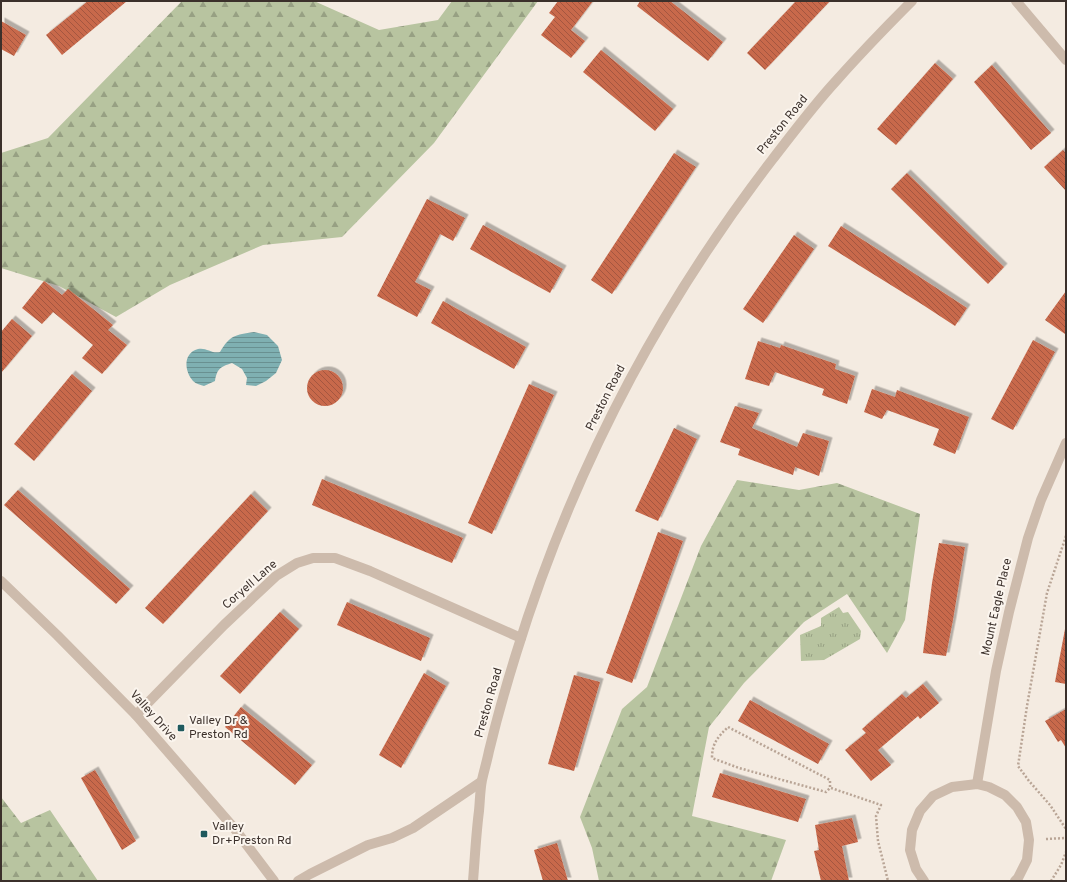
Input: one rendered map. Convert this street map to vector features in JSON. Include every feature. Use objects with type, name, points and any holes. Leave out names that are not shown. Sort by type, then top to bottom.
[{"type":"street","name":"Preston Road","points":[[473,881],[481,782],[499,710],[521,638],[549,556],[564,517],[607,423],[662,321],[695,267],[733,211],[796,128],[836,81],[912,1]]},
{"type":"street","points":[[1016,1],[1066,60]]},
{"type":"street","name":"Mount Eagle Place","points":[[977,784],[996,671],[1028,538],[1041,500],[1066,443]]},
{"type":"street","name":"Coryell Lane","points":[[136,715],[224,625],[276,576],[297,563],[313,558],[336,558],[342,560],[521,638]]},
{"type":"street","name":"Valley Drive","points":[[1,581],[136,715],[234,828],[274,881]]},
{"type":"street","points":[[298,881],[368,845],[392,838],[413,828],[481,782]]},
{"type":"street","points":[[924,881],[916,870],[910,850],[912,830],[920,811],[933,796],[952,786],[977,784],[989,787],[1005,795],[1017,807],[1026,822],[1029,840],[1027,860],[1015,881]]},
{"type":"path","points":[[1066,536],[1047,593],[1018,766],[1050,805],[1066,829]]},
{"type":"path","points":[[728,727],[830,780],[830,788],[826,792],[739,768],[712,758],[712,749],[717,738],[728,727]]},
{"type":"path","points":[[830,788],[881,804],[876,816],[878,841],[888,881]]},
{"type":"path","points":[[1029,840],[1066,838]]},
{"type":"path","points":[[1051,881],[1061,865],[1066,852]]},
{"type":"green space","points":[[182,1],[314,1],[379,30],[438,20],[452,1],[538,1],[434,143],[342,237],[263,245],[170,285],[116,317],[59,286],[1,268],[1,153],[48,138]]},
{"type":"green space","points":[[737,480],[799,490],[837,483],[920,514],[905,620],[887,653],[847,594],[804,622],[744,683],[709,727],[692,816],[786,840],[771,881],[599,881],[592,848],[580,817],[622,709],[647,687],[701,546]]},
{"type":"green space","points":[[839,607],[843,613],[848,612],[861,631],[860,639],[824,660],[801,661],[800,635],[821,626],[821,618]]},
{"type":"green space","points":[[1,797],[21,823],[50,810],[98,881],[1,881]]},
{"type":"water","points":[[254,332],[267,335],[278,346],[282,360],[276,373],[266,381],[256,386],[246,385],[247,378],[242,369],[232,363],[220,369],[215,381],[204,386],[193,381],[188,372],[186,363],[187,358],[193,351],[201,349],[220,352],[230,339],[238,335]]},
{"type":"building","points":[[88,1],[127,1],[62,55],[46,35]]},
{"type":"building","points":[[558,1],[593,1],[571,30],[585,41],[571,58],[541,35],[555,17],[549,13]]},
{"type":"building","points":[[640,1],[670,1],[723,42],[708,61],[637,6]]},
{"type":"building","points":[[796,1],[830,1],[765,70],[747,53]]},
{"type":"building","points":[[1,21],[26,35],[14,56],[1,49]]},
{"type":"building","points":[[601,50],[673,109],[655,131],[583,72]]},
{"type":"building","points":[[935,63],[953,79],[896,145],[877,129]]},
{"type":"building","points":[[992,65],[1051,133],[1031,150],[974,82]]},
{"type":"building","points":[[1063,150],[1066,153],[1066,191],[1044,167]]},
{"type":"building","points":[[674,153],[696,167],[612,294],[591,280]]},
{"type":"building","points":[[907,173],[1004,267],[988,284],[891,189]]},
{"type":"building","points":[[427,199],[465,218],[453,241],[440,234],[415,282],[431,290],[417,317],[377,296]]},
{"type":"building","points":[[483,225],[563,269],[550,293],[470,249]]},
{"type":"building","points":[[841,226],[967,308],[955,326],[828,246]]},
{"type":"building","points":[[794,235],[814,249],[763,323],[743,309]]},
{"type":"building","points":[[44,281],[62,295],[68,289],[113,325],[108,330],[127,345],[102,374],[82,358],[93,345],[53,312],[42,324],[22,308]]},
{"type":"building","points":[[1066,291],[1066,333],[1065,334],[1045,320]]},
{"type":"building","points":[[443,301],[526,347],[514,369],[431,323]]},
{"type":"building","points":[[12,319],[32,336],[1,373],[1,332]]},
{"type":"building","points":[[1033,340],[1055,352],[1013,430],[991,419]]},
{"type":"building","points":[[758,341],[780,348],[781,345],[836,364],[835,369],[855,376],[847,404],[822,395],[824,389],[775,372],[769,386],[745,379]]},
{"type":"building","points":[[329,370],[338,375],[342,381],[342,395],[338,401],[329,406],[321,406],[312,401],[308,395],[307,384],[312,375],[318,371]]},
{"type":"building","points":[[72,374],[92,391],[34,461],[14,444]]},
{"type":"building","points":[[529,384],[554,395],[492,534],[468,523]]},
{"type":"building","points":[[872,389],[895,397],[897,390],[969,417],[955,454],[933,445],[939,429],[887,410],[882,419],[864,412]]},
{"type":"building","points":[[735,406],[759,413],[752,428],[797,447],[803,433],[829,441],[819,476],[795,467],[793,475],[738,455],[740,449],[720,442]]},
{"type":"building","points":[[674,428],[697,439],[658,521],[635,511]]},
{"type":"building","points":[[322,479],[463,538],[452,563],[312,505]]},
{"type":"building","points":[[18,490],[130,589],[116,604],[4,505]]},
{"type":"building","points":[[251,494],[268,511],[163,624],[145,608]]},
{"type":"building","points":[[658,532],[683,541],[632,683],[606,673]]},
{"type":"building","points":[[939,543],[965,547],[946,656],[923,653]]},
{"type":"building","points":[[347,602],[430,638],[421,661],[337,625]]},
{"type":"building","points":[[280,612],[299,629],[240,694],[220,676]]},
{"type":"building","points":[[1066,629],[1066,684],[1055,682]]},
{"type":"building","points":[[424,673],[446,686],[401,768],[379,755]]},
{"type":"building","points":[[574,675],[600,682],[574,771],[548,764]]},
{"type":"building","points":[[923,684],[939,703],[920,719],[918,716],[878,750],[891,765],[871,781],[845,750],[866,733],[862,729],[902,694],[906,698]]},
{"type":"building","points":[[750,700],[829,744],[818,764],[738,721]]},
{"type":"building","points":[[241,707],[312,765],[295,785],[225,727]]},
{"type":"building","points":[[1066,709],[1066,748],[1061,740],[1058,742],[1045,721]]},
{"type":"building","points":[[95,770],[136,841],[122,850],[81,778]]},
{"type":"building","points":[[720,773],[806,799],[798,822],[712,797]]},
{"type":"building","points":[[852,818],[858,842],[842,846],[849,881],[821,881],[814,851],[819,850],[815,825]]},
{"type":"building","points":[[557,843],[568,881],[543,881],[534,850]]},
{"type":"place","name":"Valley Dr & Preston Rd","points":[[181,728]]},
{"type":"place","name":"Valley Dr+Preston Rd","points":[[204,834]]}]
